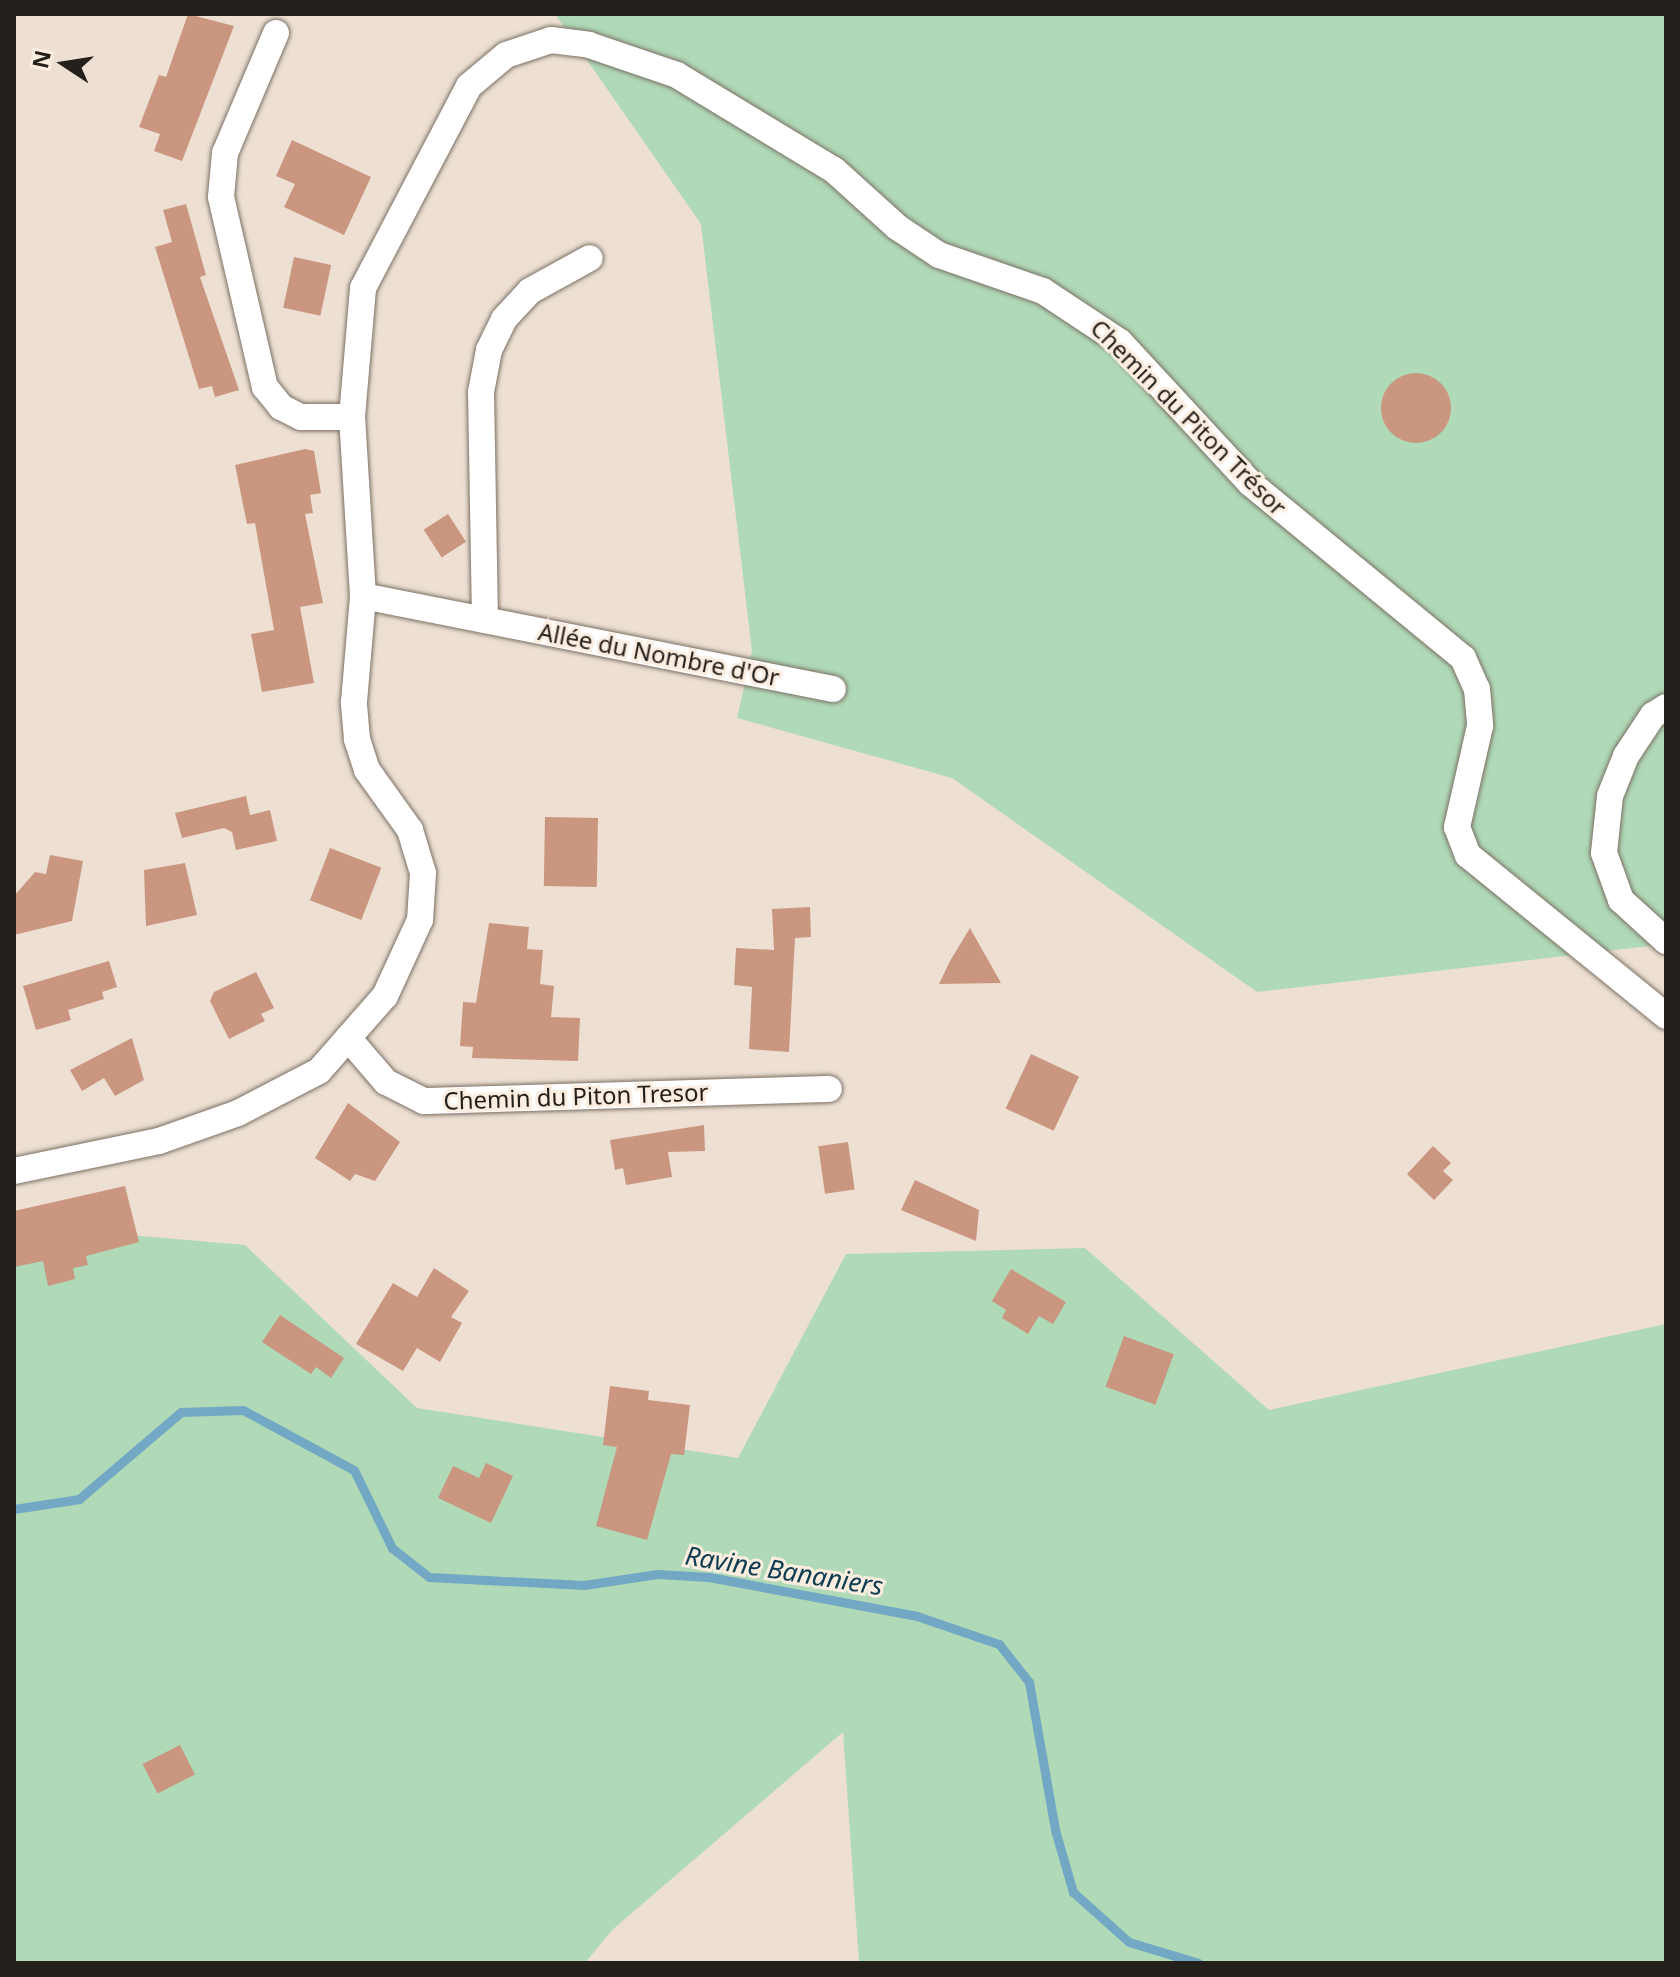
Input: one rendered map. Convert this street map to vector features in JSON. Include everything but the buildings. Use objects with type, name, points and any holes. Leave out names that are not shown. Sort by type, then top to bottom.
[{"type":"street","points":[[276,33],[225,153],[221,197],[265,387],[281,407],[301,417],[352,417]]},
{"type":"street","name":"Chemin du Piton Trésor","points":[[14,1171],[159,1141],[238,1113],[319,1071],[385,996],[420,920],[423,873],[410,830],[367,770],[357,739],[354,702],[363,596],[352,417],[363,288],[469,86],[506,55],[551,40],[589,45],[677,75],[834,170],[897,227],[939,255],[1080,311],[1120,342],[1250,483],[1463,658],[1477,689],[1480,726],[1457,827],[1468,855],[1666,1016]]},
{"type":"street","points":[[485,620],[481,392],[489,350],[504,319],[530,291],[590,258]]},
{"type":"street","name":"Allée du Nombre d'Or","points":[[363,596],[833,689]]},
{"type":"street","points":[[1666,707],[1653,715],[1626,756],[1610,796],[1604,853],[1621,900],[1666,941]]},
{"type":"street","name":"Chemin du Piton Tresor","points":[[348,1038],[386,1082],[424,1101],[829,1089]]},
{"type":"green space","points":[[555,14],[1666,14],[1666,944],[1257,992],[952,778],[737,718],[752,651],[701,224]]},
{"type":"green space","points":[[14,1225],[245,1245],[417,1408],[738,1458],[846,1254],[1085,1248],[1269,1410],[1666,1324],[1666,1963],[859,1963],[843,1732],[612,1930],[585,1963],[14,1963]]},
{"type":"waterway","name":"Ravine Bananiers","points":[[14,1509],[79,1499],[181,1412],[243,1410],[354,1470],[392,1548],[429,1577],[584,1585],[657,1574],[709,1577],[917,1616],[999,1644],[1029,1682],[1055,1830],[1073,1892],[1129,1942],[1198,1963]]}]
